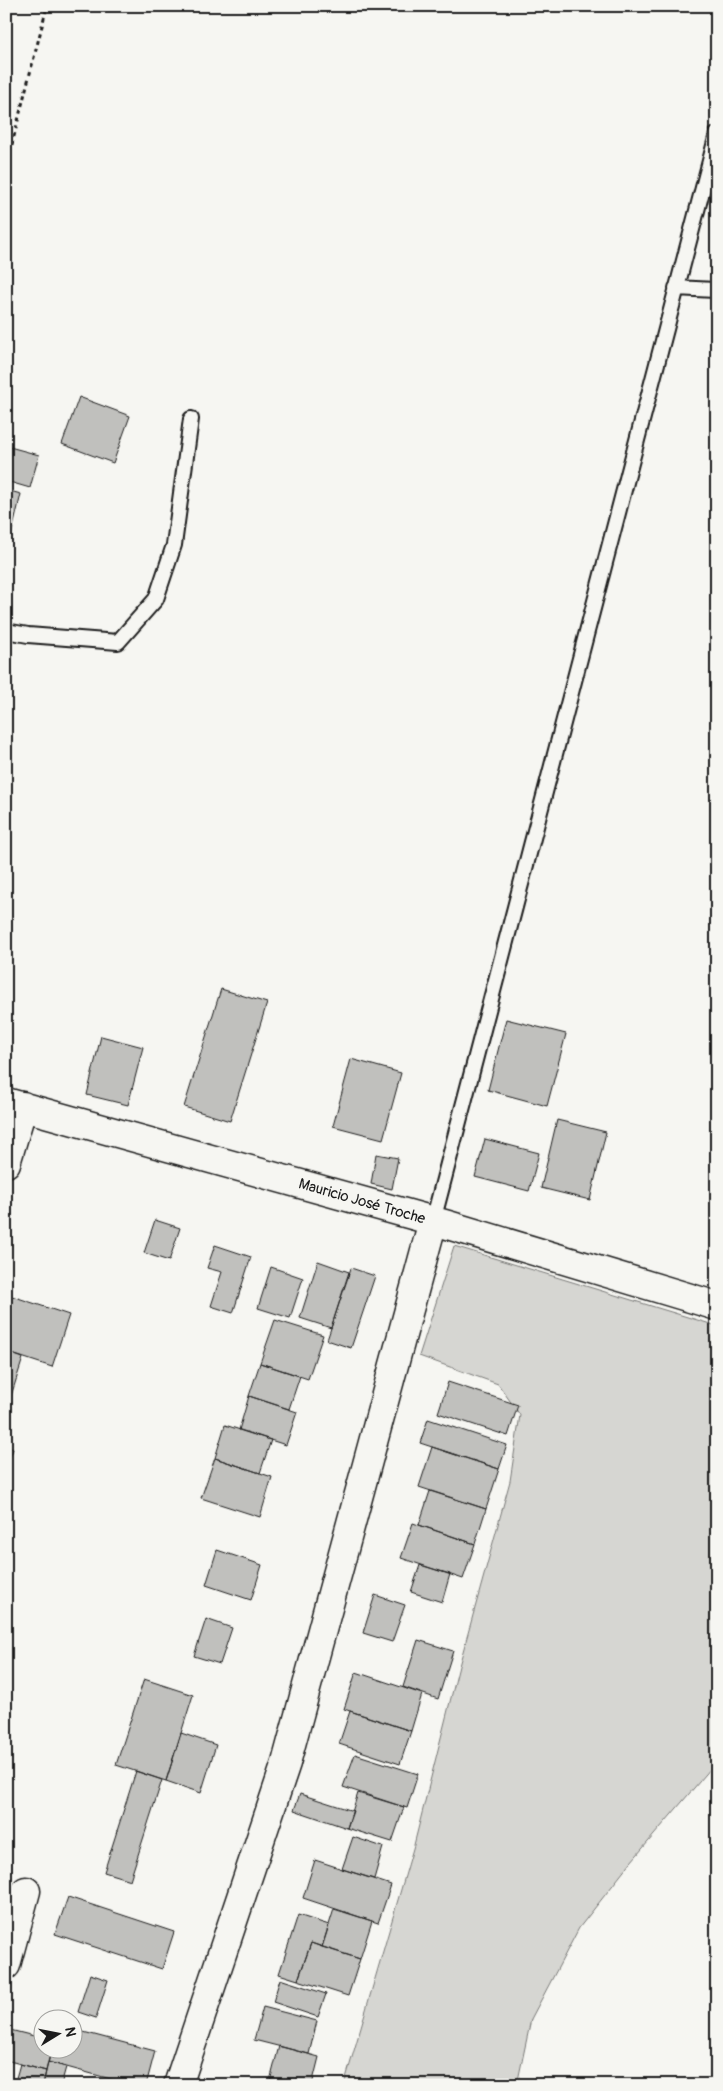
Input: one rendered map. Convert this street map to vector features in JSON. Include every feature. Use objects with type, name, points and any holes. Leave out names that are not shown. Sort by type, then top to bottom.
[{"type":"street","name":"Mauricio José Troche","points":[[14,1104],[433,1221],[717,1306]]},
{"type":"street","points":[[6,1163],[14,1104]]},
{"type":"street","points":[[178,2085],[286,1763],[433,1221]]},
{"type":"street","points":[[6,1966],[26,1891]]},
{"type":"lane","points":[[433,1221],[717,134]]},
{"type":"lane","points":[[676,288],[715,290],[717,288]]},
{"type":"lane","points":[[6,631],[28,635],[118,642],[156,599],[174,545],[191,418]]},
{"type":"path","points":[[6,168],[47,6]]},
{"type":"shaded area","points":[[454,1246],[717,1326],[717,1761],[631,1862],[579,1928],[531,2019],[517,2085],[344,2085],[414,1845],[459,1666],[510,1481],[520,1415],[498,1384],[419,1356]]},
{"type":"building","points":[[79,397],[130,416],[113,463],[62,444]]},
{"type":"building","points":[[6,446],[39,455],[30,488],[6,481]]},
{"type":"building","points":[[6,490],[21,494],[11,536],[6,535]]},
{"type":"building","points":[[221,989],[267,1003],[230,1121],[184,1107]]},
{"type":"building","points":[[506,1019],[566,1034],[547,1106],[488,1090]]},
{"type":"building","points":[[101,1036],[143,1047],[128,1105],[87,1095]]},
{"type":"building","points":[[351,1059],[401,1073],[383,1139],[333,1126]]},
{"type":"building","points":[[557,1120],[606,1132],[590,1200],[541,1188]]},
{"type":"building","points":[[485,1139],[539,1153],[529,1191],[475,1177]]},
{"type":"building","points":[[376,1154],[398,1158],[392,1189],[371,1184]]},
{"type":"building","points":[[155,1220],[180,1228],[169,1261],[144,1253]]},
{"type":"building","points":[[215,1245],[251,1257],[233,1313],[211,1306],[222,1272],[207,1268]]},
{"type":"building","points":[[318,1261],[349,1272],[331,1328],[300,1318]]},
{"type":"building","points":[[271,1267],[303,1278],[290,1318],[258,1308]]},
{"type":"building","points":[[351,1268],[375,1276],[351,1348],[327,1340]]},
{"type":"building","points":[[6,1294],[69,1315],[52,1367],[6,1352]]},
{"type":"building","points":[[275,1320],[323,1335],[308,1379],[260,1363]]},
{"type":"building","points":[[6,1352],[23,1358],[10,1399],[6,1398]]},
{"type":"building","points":[[260,1363],[300,1376],[289,1409],[249,1396]]},
{"type":"building","points":[[448,1382],[518,1405],[508,1436],[438,1413]]},
{"type":"building","points":[[249,1396],[297,1412],[286,1445],[239,1430]]},
{"type":"building","points":[[6,1398],[10,1399],[6,1411]]},
{"type":"building","points":[[428,1419],[507,1445],[499,1469],[420,1443]]},
{"type":"building","points":[[225,1425],[271,1440],[260,1473],[215,1458]]},
{"type":"building","points":[[6,1446],[13,1449],[6,1469]]},
{"type":"building","points":[[432,1447],[499,1469],[486,1509],[419,1487]]},
{"type":"building","points":[[215,1458],[272,1477],[260,1517],[201,1498]]},
{"type":"building","points":[[430,1491],[486,1509],[475,1544],[419,1525]]},
{"type":"building","points":[[413,1523],[475,1544],[463,1579],[401,1558]]},
{"type":"building","points":[[217,1550],[262,1565],[251,1600],[206,1585]]},
{"type":"building","points":[[420,1565],[450,1574],[442,1602],[411,1592]]},
{"type":"building","points":[[375,1595],[405,1605],[392,1642],[363,1633]]},
{"type":"building","points":[[206,1619],[232,1628],[220,1664],[194,1656]]},
{"type":"building","points":[[418,1640],[453,1651],[438,1699],[403,1687]]},
{"type":"building","points":[[356,1672],[422,1694],[411,1731],[344,1709]]},
{"type":"building","points":[[144,1679],[193,1695],[166,1781],[116,1765]]},
{"type":"building","points":[[350,1711],[411,1731],[400,1764],[339,1744]]},
{"type":"building","points":[[181,1733],[216,1745],[201,1793],[166,1781]]},
{"type":"building","points":[[355,1754],[418,1774],[407,1808],[343,1787]]},
{"type":"building","points":[[136,1771],[162,1780],[130,1880],[104,1872]]},
{"type":"building","points":[[358,1793],[404,1807],[392,1842],[347,1828]]},
{"type":"building","points":[[300,1794],[353,1811],[347,1828],[294,1810]]},
{"type":"building","points":[[353,1837],[383,1847],[374,1879],[342,1869]]},
{"type":"building","points":[[315,1860],[391,1885],[378,1923],[303,1898]]},
{"type":"building","points":[[68,1897],[174,1932],[162,1969],[55,1934]]},
{"type":"building","points":[[334,1909],[372,1921],[360,1959],[322,1947]]},
{"type":"building","points":[[298,1915],[329,1925],[322,1947],[311,1943],[298,1980],[279,1974]]},
{"type":"building","points":[[311,1943],[360,1959],[348,1996],[298,1980]]},
{"type":"building","points":[[90,1974],[108,1980],[96,2018],[82,2013],[82,2008],[79,2008]]},
{"type":"building","points":[[280,1979],[326,1994],[318,2017],[273,2002]]},
{"type":"building","points":[[263,2007],[317,2021],[309,2054],[254,2040]]},
{"type":"building","points":[[6,2029],[32,2036],[32,2058],[49,2058],[46,2071],[6,2060]]},
{"type":"building","points":[[82,2032],[155,2051],[146,2085],[133,2085],[48,2062],[49,2058],[82,2058]]},
{"type":"building","points":[[279,2046],[319,2057],[312,2085],[269,2085]]},
{"type":"building","points":[[48,2062],[66,2067],[61,2085],[43,2085]]},
{"type":"building","points":[[20,2064],[46,2071],[43,2085],[14,2085]]}]
